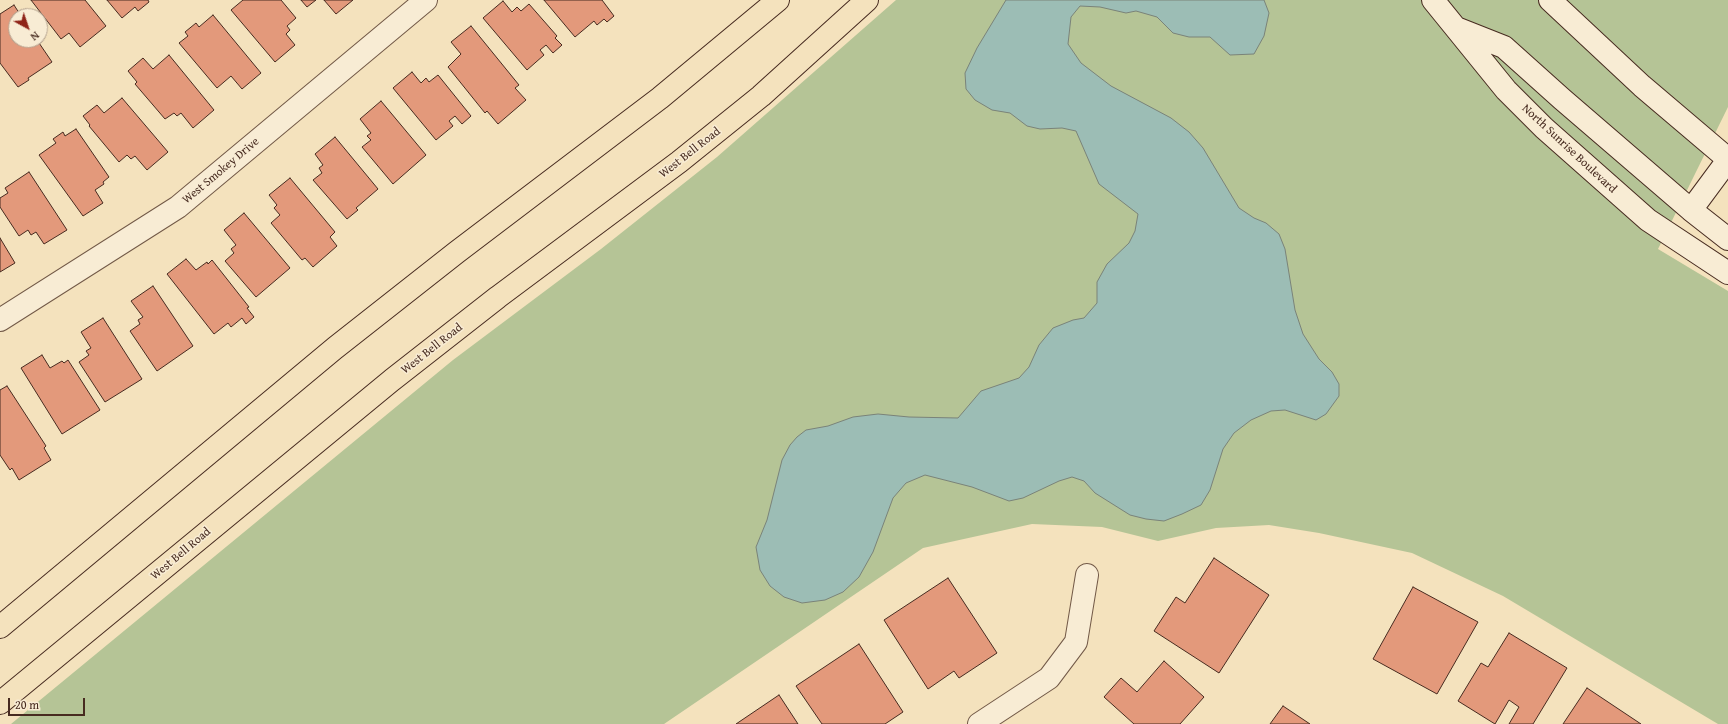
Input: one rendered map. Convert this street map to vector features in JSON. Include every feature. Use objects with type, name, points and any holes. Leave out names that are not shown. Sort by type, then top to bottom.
[{"type":"main road","points":[[0,627],[358,330],[457,252],[660,98],[778,0]]},
{"type":"main road","name":"West Bell Road","points":[[0,703],[392,380],[498,297],[691,153],[761,96],[867,0]]},
{"type":"street","name":"West Smokey Drive","points":[[0,320],[178,207],[426,0]]},
{"type":"street","name":"North Sunrise Boulevard","points":[[1433,0],[1506,90],[1565,147],[1648,220],[1728,273]]},
{"type":"street","points":[[1550,0],[1642,86],[1728,160],[1691,210]]},
{"type":"street","points":[[1454,27],[1504,47],[1691,210],[1728,239]]},
{"type":"street","points":[[980,724],[1049,678],[1076,642],[1087,574]]},
{"type":"green space","points":[[896,0],[1728,0],[1728,107],[1658,249],[1728,291],[1728,724],[1718,724],[1503,596],[1412,553],[1319,533],[1269,525],[1216,528],[1158,541],[1102,527],[1032,524],[923,548],[664,724],[11,724],[453,360],[601,249],[717,157]]},
{"type":"water","points":[[1006,0],[1264,0],[1269,13],[1264,36],[1254,54],[1230,55],[1210,37],[1189,37],[1173,33],[1157,17],[1136,11],[1126,13],[1100,7],[1080,6],[1071,17],[1068,44],[1081,63],[1111,86],[1171,118],[1189,132],[1203,148],[1239,208],[1254,218],[1266,223],[1279,234],[1285,249],[1295,310],[1303,334],[1319,359],[1332,372],[1339,384],[1339,396],[1326,414],[1316,420],[1285,410],[1271,411],[1251,420],[1234,433],[1223,449],[1210,490],[1201,505],[1164,521],[1130,515],[1095,493],[1084,481],[1072,477],[1059,481],[1023,498],[1009,501],[972,487],[925,475],[906,483],[893,498],[873,552],[859,577],[843,592],[825,600],[802,603],[784,597],[770,586],[760,570],[756,547],[767,520],[782,460],[790,445],[797,437],[806,430],[828,426],[853,417],[878,414],[909,417],[958,418],[981,391],[1019,378],[1029,367],[1039,345],[1053,328],[1073,320],[1084,318],[1097,303],[1097,282],[1107,264],[1129,243],[1135,231],[1138,214],[1099,184],[1076,131],[1062,128],[1040,129],[1027,126],[1010,113],[992,110],[975,100],[966,89],[965,73],[977,48]]},
{"type":"building","points":[[31,0],[85,0],[106,26],[80,47],[69,33],[61,39],[48,22],[48,8],[37,8]]},
{"type":"building","points":[[107,0],[148,0],[149,2],[138,11],[135,7],[122,18]]},
{"type":"building","points":[[243,0],[281,0],[296,18],[287,26],[290,30],[286,34],[295,45],[275,62],[231,10]]},
{"type":"building","points":[[301,0],[316,0],[307,7]]},
{"type":"building","points":[[324,0],[353,0],[336,14]]},
{"type":"building","points":[[544,0],[602,0],[614,16],[607,22],[604,19],[597,25],[594,21],[575,37]]},
{"type":"building","points":[[503,1],[512,12],[517,7],[521,11],[529,4],[557,36],[555,38],[562,45],[553,53],[546,45],[540,50],[544,55],[527,70],[483,18]]},
{"type":"building","points":[[8,9],[8,48],[42,48],[52,62],[28,78],[29,80],[18,87],[0,63],[0,14]]},
{"type":"building","points":[[213,15],[261,73],[242,89],[231,76],[217,88],[179,43],[188,36],[185,32],[196,23],[199,27]]},
{"type":"building","points":[[471,26],[519,85],[515,88],[526,100],[498,124],[487,111],[485,113],[448,67],[461,54],[451,42]]},
{"type":"building","points":[[169,55],[214,110],[193,128],[181,113],[177,116],[174,113],[165,119],[135,84],[137,82],[128,71],[143,58],[153,69]]},
{"type":"building","points":[[412,72],[421,83],[426,78],[429,82],[438,75],[471,116],[462,124],[455,116],[449,121],[453,126],[436,140],[393,88]]},
{"type":"building","points":[[122,98],[168,152],[147,170],[135,156],[131,159],[127,155],[119,162],[89,126],[90,125],[83,116],[97,105],[104,113]]},
{"type":"building","points":[[381,101],[426,155],[393,184],[362,147],[371,140],[367,136],[371,133],[360,119]]},
{"type":"building","points":[[76,129],[109,177],[103,182],[104,184],[95,190],[103,203],[83,216],[39,155],[56,143],[53,139],[63,132],[65,136]]},
{"type":"building","points":[[335,137],[378,189],[356,208],[358,210],[347,219],[313,180],[322,173],[319,168],[323,165],[315,154]]},
{"type":"building","points":[[29,172],[67,230],[44,244],[36,232],[31,235],[28,230],[19,236],[0,207],[0,198],[8,193],[5,188]]},
{"type":"building","points":[[290,178],[335,232],[330,237],[337,246],[313,267],[305,258],[302,260],[271,223],[280,215],[274,208],[277,205],[269,195]]},
{"type":"building","points":[[244,213],[290,268],[256,297],[225,261],[234,253],[231,249],[236,245],[224,230]]},
{"type":"building","points":[[0,238],[15,263],[0,272]]},
{"type":"building","points":[[186,259],[196,270],[207,262],[208,264],[212,260],[249,307],[247,308],[254,317],[246,324],[242,318],[231,327],[228,323],[214,334],[167,274]]},
{"type":"building","points":[[153,286],[193,346],[157,371],[130,331],[140,324],[138,320],[143,317],[131,301]]},
{"type":"building","points":[[103,318],[142,379],[105,402],[79,362],[89,355],[86,351],[91,348],[81,332]]},
{"type":"building","points":[[42,355],[50,368],[62,361],[64,363],[68,360],[100,410],[62,434],[21,368]]},
{"type":"building","points":[[7,386],[46,446],[44,448],[51,460],[19,480],[12,468],[10,470],[0,455],[0,390]]},
{"type":"building","points":[[1214,558],[1269,595],[1219,673],[1154,631],[1176,597],[1185,603]]},
{"type":"building","points":[[948,578],[997,653],[959,678],[954,671],[928,689],[884,620]]},
{"type":"building","points":[[1413,587],[1478,622],[1437,694],[1373,659]]},
{"type":"building","points":[[1509,633],[1567,668],[1533,724],[1509,724],[1519,707],[1509,700],[1495,724],[1458,701],[1481,663],[1488,667]]},
{"type":"building","points":[[859,644],[903,712],[885,724],[822,724],[796,686]]},
{"type":"building","points":[[1164,661],[1204,697],[1180,724],[1134,724],[1104,697],[1121,678],[1137,692]]},
{"type":"building","points":[[1587,688],[1641,724],[1563,724]]},
{"type":"building","points":[[779,695],[798,724],[736,724]]},
{"type":"building","points":[[1283,706],[1310,724],[1270,724]]}]
